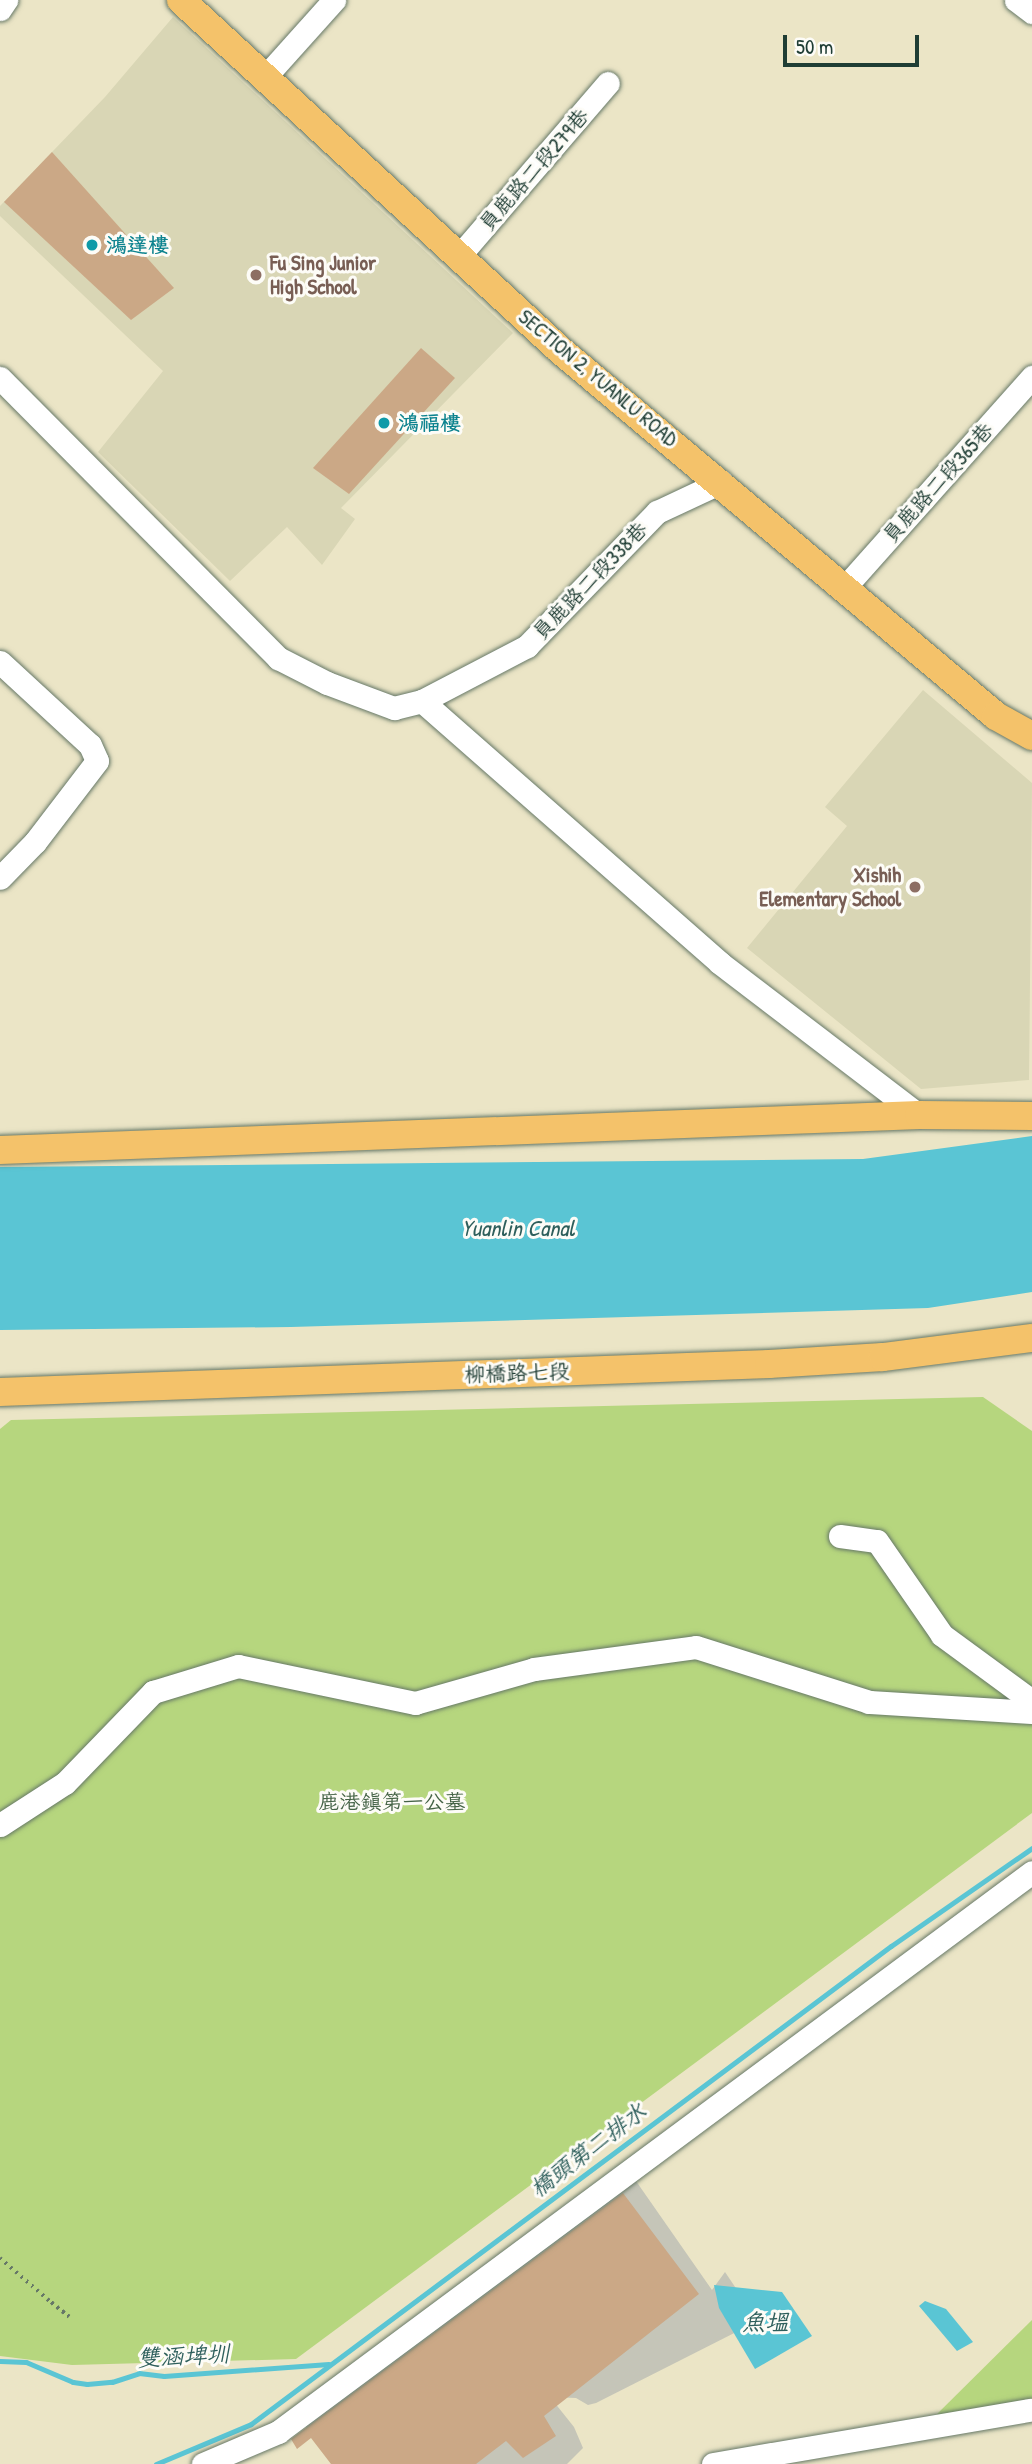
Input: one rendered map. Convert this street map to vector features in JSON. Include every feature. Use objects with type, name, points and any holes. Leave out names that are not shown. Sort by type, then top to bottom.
[{"type":"main road","name":"SECTION 2, YUANLU ROAD","points":[[180,0],[560,350],[721,482],[996,716],[1032,736]]},
{"type":"main road","points":[[1,1146],[919,1115],[1032,1116]]},
{"type":"main road","name":"柳橋路七段","points":[[0,1392],[769,1364],[883,1357],[1032,1338]]},
{"type":"lane","points":[[0,9],[6,0]]},
{"type":"lane","points":[[264,78],[334,0]]},
{"type":"lane","points":[[1016,0],[1032,12]]},
{"type":"lane","name":"員鹿路二段279巷","points":[[459,257],[608,83]]},
{"type":"lane","name":"員鹿路二段365巷","points":[[844,589],[1032,377]]},
{"type":"lane","name":"員鹿路二段338巷","points":[[0,378],[278,658],[327,683],[394,708],[422,701],[527,646],[657,512],[721,482]]},
{"type":"lane","points":[[0,662],[90,745],[97,761],[35,842],[0,878]]},
{"type":"lane","points":[[422,701],[720,963],[919,1115]]},
{"type":"lane","points":[[840,1536],[877,1541],[942,1635],[1032,1701]]},
{"type":"lane","points":[[0,1825],[65,1783],[153,1692],[237,1666],[415,1703],[534,1669],[696,1647],[869,1702],[1032,1712]]},
{"type":"lane","points":[[202,2464],[278,2432],[1032,1872]]},
{"type":"lane","points":[[713,2464],[1030,2410]]},
{"type":"path","points":[[0,2258],[52,2303],[47,2299]]},
{"type":"shaded area","name":"Fu Sing Junior High School","points":[[173,17],[513,333],[341,508],[355,519],[322,565],[287,527],[230,581],[98,452],[163,371],[0,216],[0,206],[105,97]]},
{"type":"shaded area","name":"Xishih Elementary School","points":[[923,690],[1032,783],[1029,1080],[921,1089],[747,948],[847,826],[825,807]]},
{"type":"shaded area","points":[[629,2171],[712,2290],[725,2272],[758,2321],[596,2403],[588,2405],[576,2398],[550,2397],[574,2427],[583,2448],[567,2464],[352,2464],[309,2431],[299,2417]]},
{"type":"green space","name":"鹿港鎮第一公墓","points":[[983,1397],[1032,1431],[1032,1813],[296,2359],[72,2365],[0,2356],[0,1429],[11,1420]]},
{"type":"green space","points":[[1032,2320],[1032,2402],[931,2420]]},
{"type":"water","name":"Yuanlin Canal","points":[[1032,1136],[1032,1292],[928,1308],[291,1327],[0,1330],[0,1167],[863,1159]]},
{"type":"water","name":"魚塭","points":[[714,2285],[782,2292],[812,2336],[755,2369],[719,2308]]},
{"type":"water","points":[[925,2301],[946,2309],[973,2342],[957,2351],[919,2306]]},
{"type":"building","name":"鴻達樓","points":[[52,152],[174,288],[131,320],[4,202]]},
{"type":"building","name":"鴻福樓","points":[[421,348],[455,378],[349,494],[313,468]]},
{"type":"building","points":[[623,2193],[699,2294],[544,2416],[556,2436],[523,2458],[506,2441],[476,2464],[331,2464],[311,2438],[297,2449],[291,2439]]},
{"type":"waterway","name":"橋頭第二排水","points":[[156,2464],[251,2424],[891,1946],[1032,1848]]},
{"type":"waterway","name":"雙涵埤圳","points":[[0,2361],[26,2362],[73,2382],[87,2384],[112,2382],[139,2373],[164,2376],[329,2364]]},
{"type":"place","name":"鴻達樓","points":[[92,245]]},
{"type":"place","name":"Fu Sing Junior High School","points":[[256,275]]},
{"type":"place","name":"鴻福樓","points":[[384,423]]},
{"type":"place","name":"Xishih Elementary School","points":[[915,887]]}]
